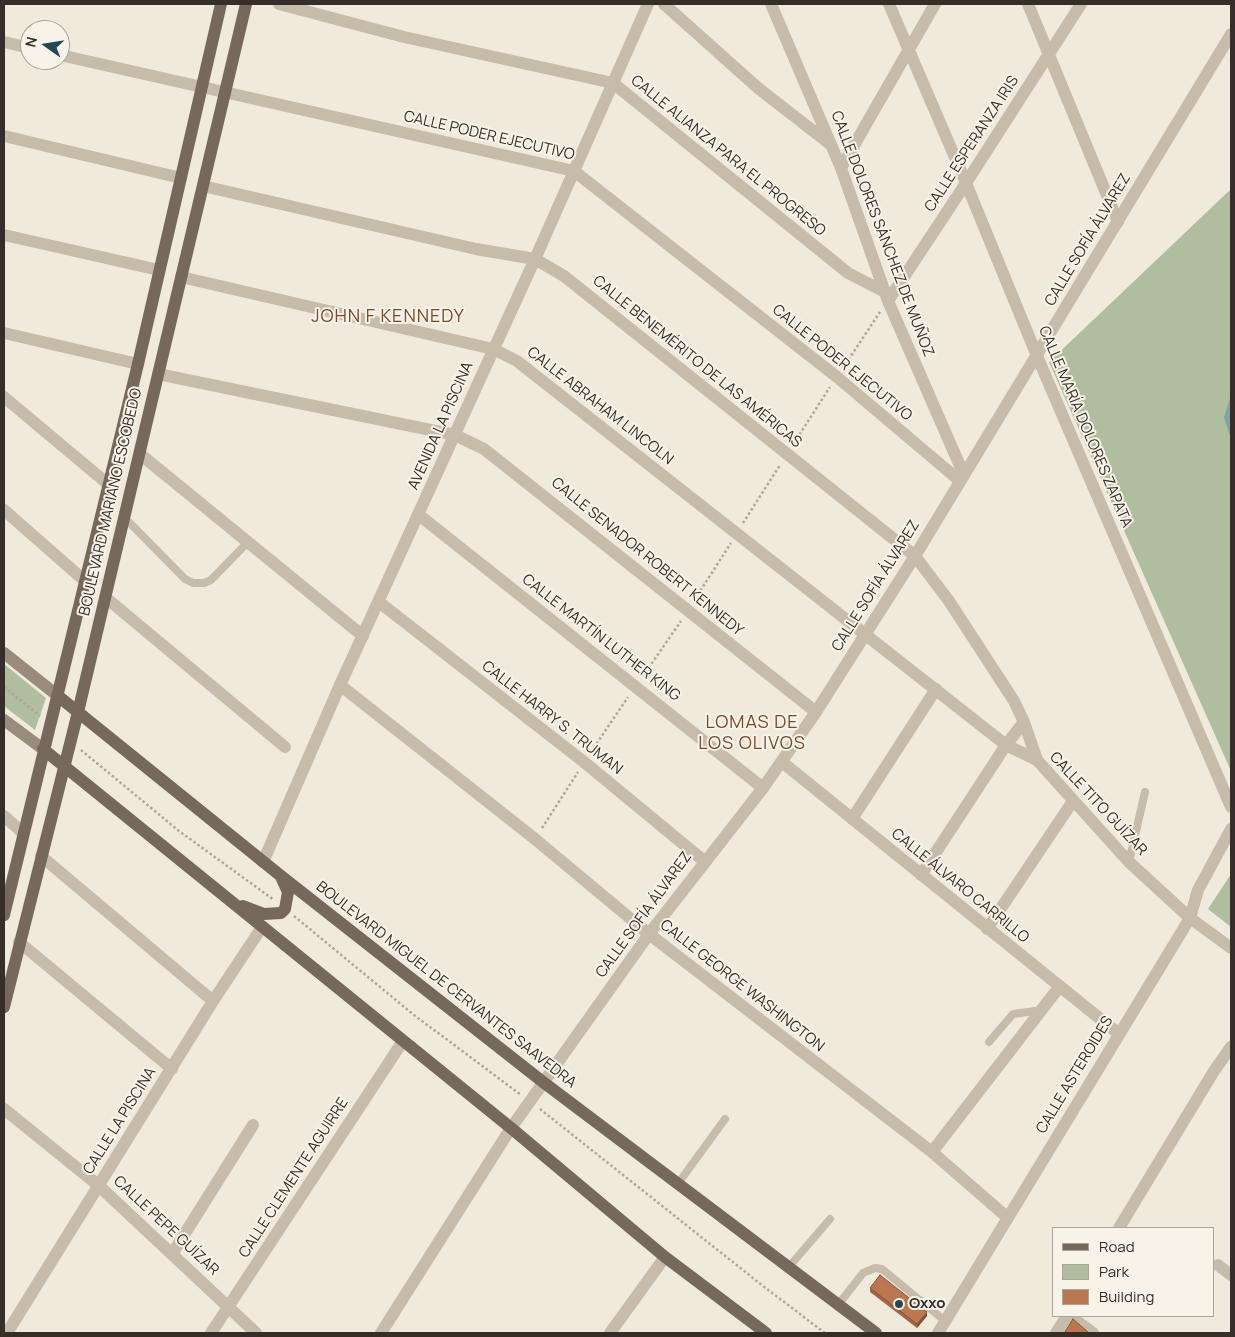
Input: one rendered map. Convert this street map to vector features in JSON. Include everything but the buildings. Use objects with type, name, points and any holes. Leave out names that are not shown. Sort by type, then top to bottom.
[{"type":"main road","name":"BOULEVARD MARIANO ESCOBEDO","points":[[4,915],[138,364],[221,4]]},
{"type":"main road","name":"BOULEVARD MARIANO ESCOBEDO","points":[[4,1007],[78,712],[246,4]]},
{"type":"main road","name":"BOULEVARD MIGUEL DE CERVANTES SAAVEDRA","points":[[4,653],[263,862],[543,1082],[677,1185],[876,1333]]},
{"type":"main road","points":[[4,720],[43,749],[511,1128],[665,1258],[766,1333]]},
{"type":"main road","points":[[227,899],[264,914],[280,913],[286,909],[288,892],[281,876]]},
{"type":"street","name":"CALLE ALIANZA PARA EL PROGRESO","points":[[279,4],[404,37],[613,83],[848,273],[887,296]]},
{"type":"street","name":"AVENIDA LA PISCINA","points":[[263,862],[340,685],[535,259],[648,4]]},
{"type":"street","points":[[664,4],[758,88],[831,145]]},
{"type":"street","name":"CALLE MARÍA DOLORES ZAPATA","points":[[889,4],[966,184],[1036,356],[1231,807]]},
{"type":"street","points":[[840,168],[935,4]]},
{"type":"street","points":[[1028,4],[1118,222]]},
{"type":"street","name":"CALLE ESPERANZA IRIS","points":[[887,296],[966,184],[1081,4]]},
{"type":"street","name":"CALLE DOLORES SÁNCHEZ DE MUÑOZ","points":[[775,7],[840,168],[887,296],[962,478]]},
{"type":"street","name":"CALLE SOFÍA ÁLVAREZ","points":[[381,1333],[529,1101],[649,934],[704,861],[763,788],[816,712],[962,478],[1231,34]]},
{"type":"street","points":[[4,42],[20,46]]},
{"type":"street","name":"CALLE PODER EJECUTIVO","points":[[70,57],[574,171],[837,377],[962,478]]},
{"type":"street","points":[[4,136],[180,178]]},
{"type":"street","name":"CALLE BENEMÉRITO DE LAS AMÉRICAS","points":[[203,186],[476,249],[535,259],[564,276],[914,556],[949,601],[1014,701],[1024,722],[1037,760]]},
{"type":"street","points":[[4,235],[159,270]]},
{"type":"street","name":"CALLE ABRAHAM LINCOLN","points":[[181,278],[493,349],[517,361],[865,634]]},
{"type":"street","points":[[4,333],[138,364]]},
{"type":"street","name":"CALLE SENADOR ROBERT KENNEDY","points":[[158,374],[455,435],[484,449],[513,470],[610,550],[816,712]]},
{"type":"street","points":[[4,397],[109,485]]},
{"type":"street","points":[[140,454],[363,636]]},
{"type":"street","points":[[4,510],[86,582]]},
{"type":"street","name":"CALLE MARTÍN LUTHER KING","points":[[419,514],[763,788]]},
{"type":"street","points":[[105,597],[285,747]]},
{"type":"street","name":"CALLE HARRY S. TRUMAN","points":[[379,602],[584,762],[704,861]]},
{"type":"street","name":"CALLE TITO GUÍZAR","points":[[865,634],[1006,744],[1037,760],[1129,862],[1190,918],[1231,948]]},
{"type":"street","name":"CALLE GEORGE WASHINGTON","points":[[340,685],[535,839],[649,934],[932,1152],[1008,1218]]},
{"type":"street","points":[[852,819],[936,689]]},
{"type":"street","points":[[921,876],[1006,744],[1024,722]]},
{"type":"street","name":"CALLE ÁLVARO CARRILLO","points":[[782,762],[1119,1034]]},
{"type":"street","points":[[987,929],[1073,801]]},
{"type":"street","points":[[4,816],[23,833]]},
{"type":"street","name":"CALLE ASTEROIDES","points":[[938,1333],[1190,918],[1198,890],[1231,829]]},
{"type":"street","points":[[41,856],[213,1000]]},
{"type":"street","name":"CALLE LA PISCINA","points":[[6,1333],[172,1069],[213,1000],[262,928]]},
{"type":"street","points":[[19,942],[172,1069]]},
{"type":"street","points":[[932,1152],[1060,986]]},
{"type":"street","name":"CALLE CLEMENTE AGUIRRE","points":[[212,1333],[403,1041]]},
{"type":"street","points":[[1120,1227],[1214,1071],[1231,1047]]},
{"type":"street","name":"CALLE PEPE GUÍZAR","points":[[4,1109],[98,1185],[256,1333]]},
{"type":"street","points":[[172,1254],[254,1125]]},
{"type":"street","points":[[610,1333],[665,1258]]},
{"type":"street","points":[[1218,1265],[1231,1275]]},
{"type":"street","points":[[1056,1333],[1067,1317]]},
{"type":"street","points":[[1069,1317],[1092,1333]]},
{"type":"lane","points":[[124,517],[185,579],[193,583],[204,583],[211,580],[248,542]]},
{"type":"lane","points":[[1129,862],[1145,792]]},
{"type":"lane","points":[[989,1042],[1012,1014],[1042,1010]]},
{"type":"lane","points":[[677,1185],[725,1119]]},
{"type":"lane","points":[[788,1268],[830,1219]]},
{"type":"lane","points":[[838,1305],[863,1273],[875,1268],[882,1269],[945,1321]]},
{"type":"path","points":[[837,377],[887,296]]},
{"type":"path","points":[[4,687],[50,724]]},
{"type":"path","points":[[70,741],[179,831],[286,909],[414,1015],[529,1101],[762,1286],[825,1333]]},
{"type":"green space","points":[[1231,189],[1231,771],[1049,362]]},
{"type":"green space","points":[[4,664],[46,698],[35,730],[4,706]]},
{"type":"green space","points":[[1231,874],[1231,927],[1208,909]]},
{"type":"water","points":[[1231,395],[1231,439],[1224,417]]},
{"type":"place","name":"Oxxo","points":[[899,1304]]},
{"type":"district","name":"JOHN F KENNEDY","points":[[388,317]]},
{"type":"district","name":"LOMAS DE LOS OLIVOS","points":[[752,733]]}]
